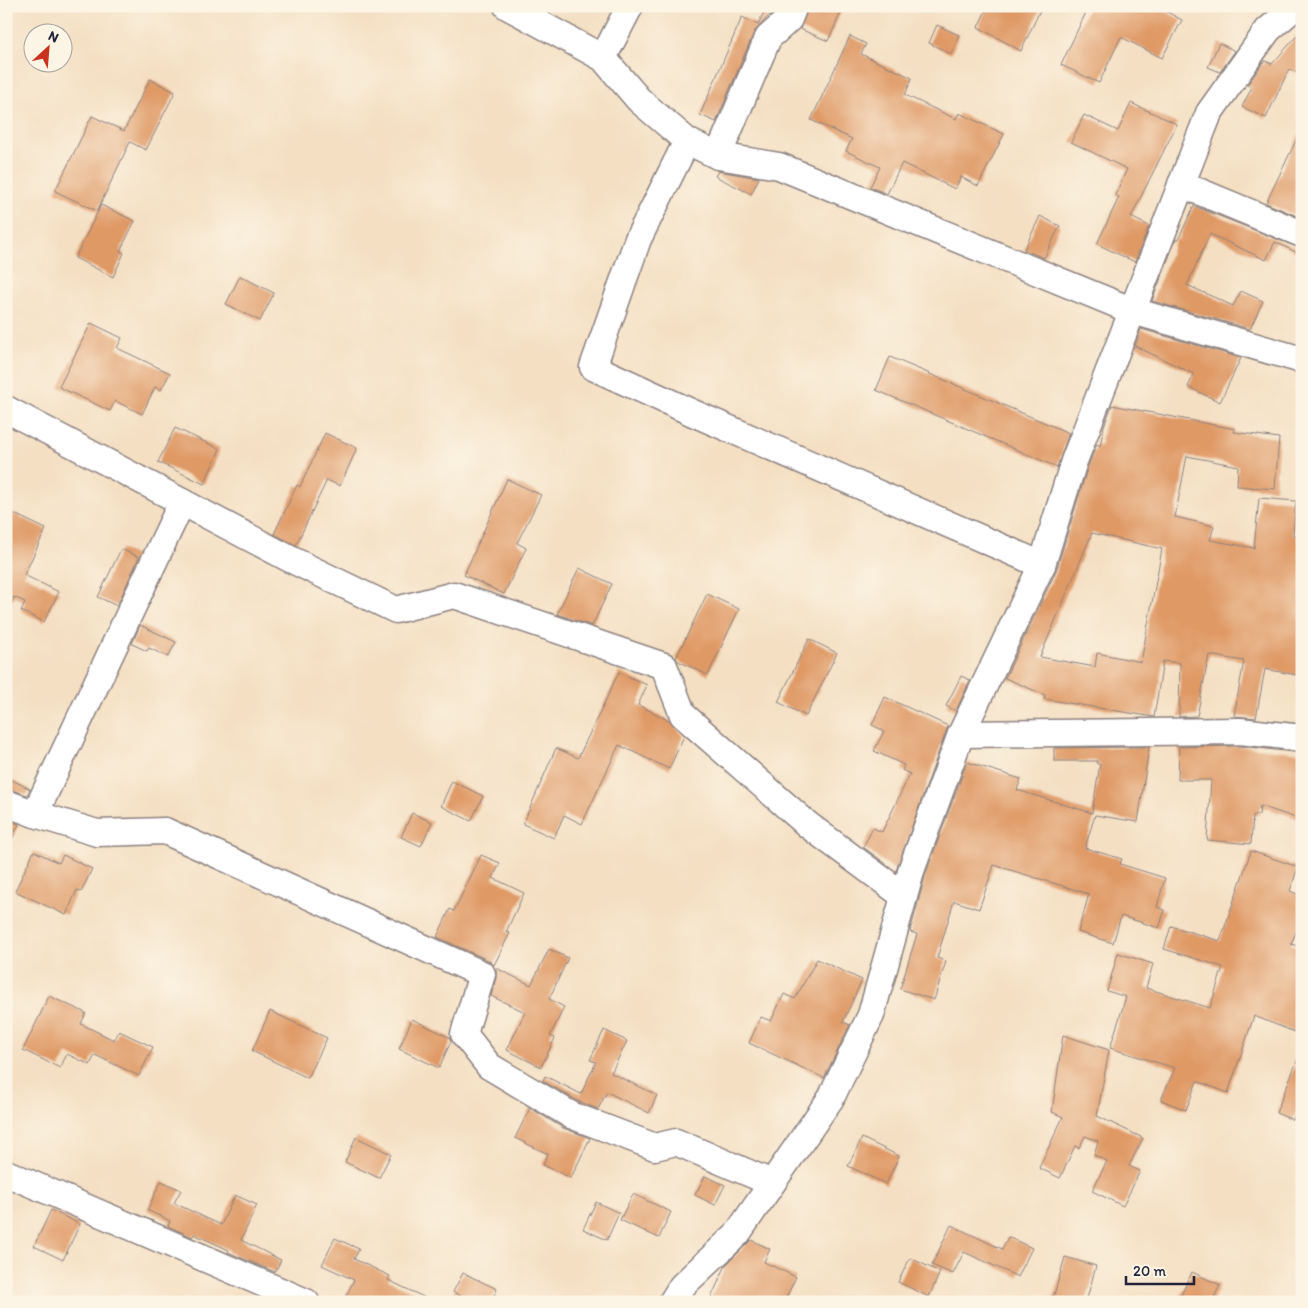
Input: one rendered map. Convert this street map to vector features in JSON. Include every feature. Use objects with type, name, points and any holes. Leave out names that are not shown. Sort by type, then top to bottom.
[{"type":"street","points":[[507,6],[603,58],[639,100],[687,140],[718,156],[779,166],[1133,311],[1302,360]]},
{"type":"street","points":[[603,58],[630,6]]},
{"type":"street","points":[[718,156],[768,38],[789,19],[794,6]]},
{"type":"street","points":[[672,1302],[682,1286],[737,1234],[831,1098],[872,1015],[912,868],[961,734],[1042,565],[1074,461],[1209,113],[1268,30],[1296,6]]},
{"type":"street","points":[[687,140],[638,239],[593,367],[692,414],[1042,565]]},
{"type":"street","points":[[1181,184],[1302,234]]},
{"type":"street","points":[[6,409],[290,559],[396,610],[454,595],[664,666],[683,715],[808,825],[904,896]]},
{"type":"street","points":[[35,814],[182,502]]},
{"type":"street","points":[[961,734],[1240,731],[1302,738]]},
{"type":"street","points":[[6,803],[96,833],[164,831],[482,974],[464,1034],[489,1066],[571,1115],[655,1147],[676,1142],[772,1183]]},
{"type":"street","points":[[6,1173],[306,1302]]},
{"type":"building","points":[[754,6],[778,6],[754,32],[716,122],[700,115],[742,17],[758,25],[764,11]]},
{"type":"building","points":[[809,6],[844,6],[828,41],[800,29]]},
{"type":"building","points":[[988,6],[1042,6],[1021,51],[978,27]]},
{"type":"building","points":[[1089,6],[1156,6],[1182,20],[1162,58],[1121,37],[1099,83],[1061,65]]},
{"type":"building","points":[[937,25],[959,35],[951,54],[929,43]]},
{"type":"building","points":[[1302,30],[1302,75],[1289,69],[1266,118],[1242,107],[1252,87],[1247,85],[1262,64],[1265,61],[1272,64]]},
{"type":"building","points":[[850,36],[866,44],[861,54],[912,78],[905,95],[956,119],[959,113],[1004,134],[978,186],[961,177],[955,189],[902,163],[887,194],[870,187],[880,167],[846,151],[852,139],[811,120]]},
{"type":"building","points":[[1219,43],[1235,51],[1220,72],[1208,67]]},
{"type":"building","points":[[150,79],[175,92],[146,150],[130,142],[97,211],[55,191],[92,116],[124,131]]},
{"type":"building","points":[[1131,103],[1177,124],[1131,217],[1149,226],[1135,262],[1097,244],[1119,197],[1115,195],[1127,169],[1071,142],[1084,115],[1118,131]]},
{"type":"building","points":[[1302,128],[1302,218],[1266,203]]},
{"type":"building","points":[[718,171],[759,178],[751,194],[715,176]]},
{"type":"building","points":[[101,205],[135,221],[120,251],[124,253],[113,277],[75,258]]},
{"type":"building","points":[[1194,206],[1302,249],[1302,255],[1275,242],[1266,260],[1210,234],[1187,285],[1233,306],[1241,291],[1263,301],[1250,329],[1152,301],[1176,239],[1178,240]]},
{"type":"building","points":[[1040,216],[1060,226],[1044,258],[1024,250]]},
{"type":"building","points":[[240,276],[274,293],[260,321],[226,304]]},
{"type":"building","points":[[91,323],[122,338],[117,348],[170,373],[161,390],[155,387],[142,414],[115,401],[110,411],[59,387]]},
{"type":"building","points":[[1141,329],[1241,358],[1220,402],[1188,387],[1194,374],[1135,346]]},
{"type":"building","points":[[890,357],[1069,433],[1057,467],[876,390]]},
{"type":"building","points":[[1112,405],[1235,429],[1234,432],[1279,438],[1275,489],[1237,486],[1238,466],[1187,456],[1175,517],[1214,526],[1210,540],[1254,548],[1259,498],[1296,501],[1293,535],[1302,536],[1302,676],[1265,669],[1256,718],[1234,716],[1244,661],[1209,655],[1197,716],[1179,717],[1180,663],[1163,661],[1154,717],[1044,699],[1045,695],[1005,678],[1056,571],[1088,466],[1097,444],[1100,446],[1104,426]],"holes":[[[1092,533],[1162,549],[1141,662],[1097,653],[1095,667],[1040,657]]]},
{"type":"building","points":[[175,428],[220,449],[204,484],[158,462]]},
{"type":"building","points":[[325,433],[357,448],[340,486],[327,480],[296,545],[274,534],[297,485],[300,487]]},
{"type":"building","points":[[507,479],[541,495],[517,543],[526,548],[504,594],[464,575]]},
{"type":"building","points":[[6,510],[46,529],[24,575],[59,592],[44,622],[21,611],[25,602],[14,597],[6,614]]},
{"type":"building","points":[[121,549],[139,557],[117,606],[98,597]]},
{"type":"building","points":[[579,568],[612,584],[592,626],[557,614]]},
{"type":"building","points":[[707,594],[739,609],[708,675],[678,661],[676,658]]},
{"type":"building","points":[[140,625],[176,642],[168,657],[149,648],[147,651],[132,644]]},
{"type":"building","points":[[809,639],[837,653],[806,716],[778,702]]},
{"type":"building","points":[[619,672],[647,685],[638,705],[669,720],[684,736],[669,769],[619,745],[582,824],[564,815],[554,838],[523,824],[556,748],[578,758]]},
{"type":"building","points":[[961,676],[970,680],[956,711],[946,706]]},
{"type":"building","points":[[885,697],[948,726],[896,871],[863,847],[873,828],[882,832],[910,774],[902,770],[904,765],[874,751],[884,731],[872,725]]},
{"type":"building","points":[[1239,746],[1302,753],[1302,820],[1260,806],[1259,815],[1253,815],[1251,844],[1207,840],[1211,780],[1178,780],[1179,747]]},
{"type":"building","points":[[1149,747],[1138,822],[1095,815],[1085,848],[1122,859],[1120,864],[1165,878],[1157,907],[1165,910],[1159,928],[1121,916],[1113,943],[1078,932],[1089,894],[994,865],[979,909],[954,901],[937,958],[946,961],[934,1000],[900,989],[917,934],[910,932],[926,873],[967,762],[1021,779],[1017,790],[1092,813],[1100,764],[1097,764],[1097,761],[1054,761],[1054,748]]},
{"type":"building","points":[[6,777],[30,789],[27,795],[6,788]]},
{"type":"building","points":[[452,781],[483,796],[471,821],[441,806]]},
{"type":"building","points":[[412,813],[432,822],[421,846],[401,837]]},
{"type":"building","points":[[6,819],[19,824],[6,852]]},
{"type":"building","points":[[34,851],[59,863],[63,855],[92,869],[81,892],[77,890],[66,915],[15,891]]},
{"type":"building","points":[[1251,851],[1298,867],[1290,891],[1302,896],[1302,918],[1291,944],[1302,947],[1302,1035],[1254,1016],[1228,1093],[1197,1081],[1186,1110],[1161,1100],[1175,1068],[1110,1048],[1126,997],[1107,991],[1118,953],[1153,964],[1146,988],[1210,1008],[1223,967],[1164,949],[1171,926],[1220,941]]},
{"type":"building","points":[[481,855],[500,863],[493,878],[524,893],[506,932],[510,933],[494,965],[488,960],[437,937],[450,909],[454,911]]},
{"type":"building","points":[[549,949],[568,958],[549,999],[564,1007],[550,1036],[555,1038],[541,1067],[507,1050],[525,1012],[491,996],[496,978],[496,968],[531,985]]},
{"type":"building","points":[[817,959],[862,980],[843,1022],[850,1025],[824,1078],[749,1043],[761,1017],[771,1021],[784,994],[795,999]]},
{"type":"building","points":[[49,996],[86,1013],[81,1024],[114,1040],[119,1031],[153,1047],[139,1076],[95,1055],[90,1065],[67,1054],[60,1068],[23,1050]]},
{"type":"building","points":[[270,1011],[327,1038],[308,1078],[252,1051]]},
{"type":"building","points":[[412,1019],[449,1037],[451,1041],[439,1068],[399,1049]]},
{"type":"building","points":[[604,1030],[627,1041],[611,1073],[657,1095],[649,1113],[607,1092],[598,1109],[578,1101],[543,1081],[545,1076],[581,1094],[596,1062],[590,1060]]},
{"type":"building","points":[[1063,1035],[1109,1050],[1097,1116],[1143,1138],[1129,1166],[1140,1171],[1123,1206],[1092,1191],[1107,1161],[1094,1155],[1098,1141],[1085,1136],[1079,1148],[1075,1146],[1060,1178],[1039,1168],[1063,1117],[1052,1112]]},
{"type":"building","points":[[1301,1051],[1302,1098],[1293,1120],[1276,1113]]},
{"type":"building","points":[[530,1108],[563,1128],[590,1138],[571,1178],[543,1165],[548,1154],[515,1138]]},
{"type":"building","points":[[356,1137],[391,1154],[379,1178],[345,1162]]},
{"type":"building","points":[[862,1138],[899,1156],[886,1184],[848,1166]]},
{"type":"building","points":[[705,1176],[725,1185],[715,1205],[695,1195]]},
{"type":"building","points":[[161,1181],[181,1190],[174,1203],[221,1225],[235,1195],[257,1205],[241,1240],[281,1260],[275,1272],[228,1252],[229,1250],[194,1234],[192,1237],[168,1226],[170,1221],[147,1210]]},
{"type":"building","points":[[633,1194],[671,1212],[659,1238],[620,1220]]},
{"type":"building","points":[[596,1202],[619,1213],[607,1240],[583,1229]]},
{"type":"building","points":[[51,1210],[80,1224],[63,1260],[34,1246]]},
{"type":"building","points":[[951,1225],[1002,1249],[1008,1237],[1032,1248],[1018,1277],[964,1252],[953,1274],[932,1265]]},
{"type":"building","points":[[335,1238],[359,1249],[354,1259],[390,1276],[388,1280],[434,1302],[343,1302],[354,1280],[322,1265]]},
{"type":"building","points":[[751,1240],[770,1249],[764,1262],[796,1277],[784,1302],[709,1302],[726,1265]]},
{"type":"building","points":[[1065,1257],[1096,1266],[1086,1302],[1052,1302]]},
{"type":"building","points":[[910,1258],[940,1272],[929,1297],[898,1282]]},
{"type":"building","points":[[1192,1272],[1220,1285],[1212,1302],[1178,1302]]},
{"type":"building","points":[[463,1273],[497,1289],[491,1302],[473,1302],[453,1292]]}]
